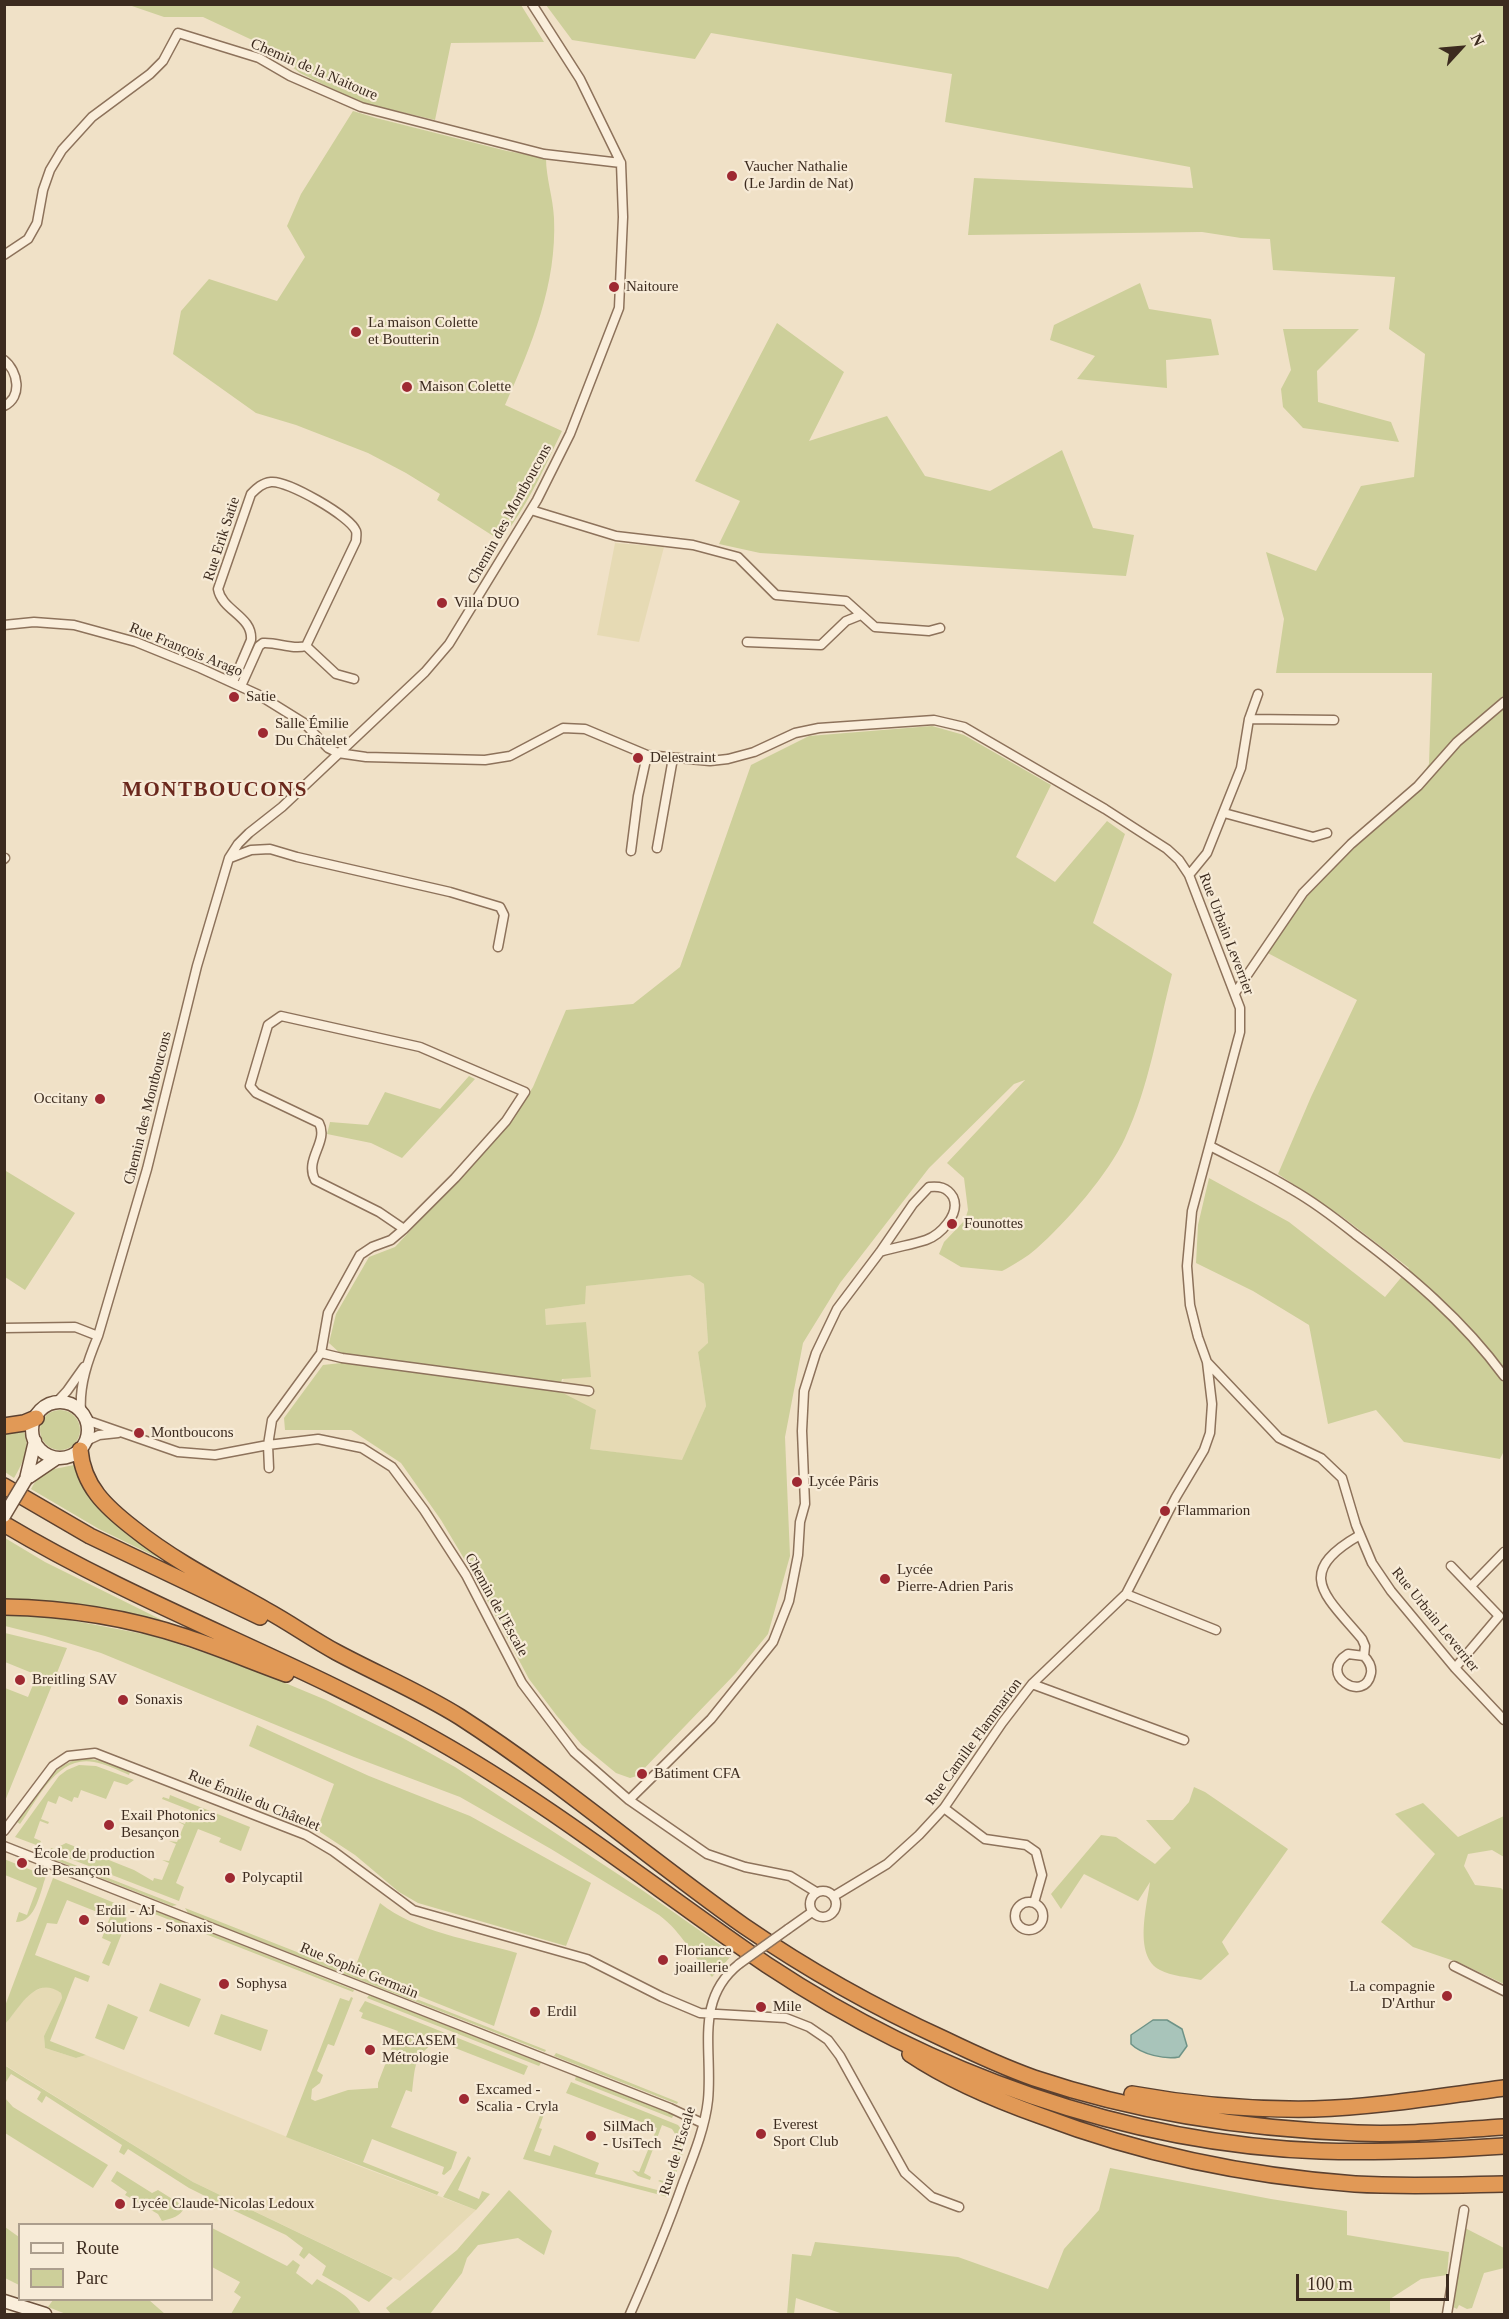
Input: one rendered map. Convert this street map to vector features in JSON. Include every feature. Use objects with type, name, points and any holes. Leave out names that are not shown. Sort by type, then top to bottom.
[{"type":"highway","points":[[4,1426],[24,1424],[36,1418]]},
{"type":"highway","points":[[83,1446],[82,1472],[87,1481],[100,1498],[129,1525],[188,1566],[334,1650]]},
{"type":"highway","points":[[4,1486],[90,1536],[334,1650],[424,1696],[501,1744],[783,1953],[844,1990],[904,2021],[998,2064],[1035,2078],[1091,2094],[1206,2120],[1279,2128],[1360,2133],[1439,2132],[1504,2127]]},
{"type":"highway","points":[[4,1524],[134,1594],[365,1702],[484,1768],[585,1836],[766,1964],[830,2004],[956,2067],[996,2083],[1091,2114],[1214,2140],[1319,2151],[1387,2152],[1504,2146]]},
{"type":"highway","points":[[4,1607],[84,1614],[175,1634],[365,1702]]},
{"type":"highway","points":[[871,2026],[928,2066],[985,2094],[1067,2126],[1171,2156],[1236,2170],[1355,2184],[1415,2186],[1504,2184]]},
{"type":"highway","points":[[998,2064],[1115,2091],[1159,2098],[1276,2109],[1364,2105],[1504,2088]]},
{"type":"street","points":[[532,4],[580,79],[621,163]]},
{"type":"street","name":"Chemin de la Naitoure","points":[[4,255],[28,239],[37,224],[43,190],[50,170],[62,150],[92,117],[164,61],[178,33],[259,58],[290,76],[361,107],[544,154],[621,163]]},
{"type":"street","name":"Chemin des Montboucons","points":[[83,1416],[82,1384],[147,1169],[197,966],[229,858],[249,833],[282,807],[425,672],[449,644],[531,510],[570,434],[619,308],[623,217],[621,163]]},
{"type":"street","points":[[4,360],[15,373],[17,388],[9,404],[4,406]]},
{"type":"street","name":"Rue Erik Satie","points":[[237,684],[251,634],[246,622],[223,603],[218,589],[251,494],[259,486],[273,481],[301,490],[349,523],[357,533],[356,541],[306,646]]},
{"type":"street","points":[[531,510],[616,536],[693,545],[738,557],[776,595],[846,601],[875,627],[929,631],[940,628]]},
{"type":"street","points":[[747,642],[821,645],[846,621],[861,615]]},
{"type":"street","name":"Rue François Arago","points":[[4,625],[34,622],[74,625],[136,642],[237,684],[304,723],[328,748],[338,753]]},
{"type":"street","points":[[237,684],[260,646],[263,643],[276,642],[294,648],[306,646],[336,674],[354,679]]},
{"type":"street","points":[[1189,874],[1207,854],[1224,813],[1241,768],[1249,719],[1258,694]]},
{"type":"street","points":[[1235,993],[1302,893],[1352,844],[1418,786],[1457,741],[1504,702]]},
{"type":"street","points":[[1249,719],[1334,720]]},
{"type":"street","name":"Rue Urbain Leverrier","points":[[338,753],[366,758],[485,760],[510,756],[563,728],[585,729],[647,755],[710,761],[754,752],[795,733],[819,728],[934,720],[964,727],[1105,809],[1167,849],[1189,874],[1240,1008],[1240,1032],[1192,1211],[1187,1266],[1190,1305],[1207,1362],[1279,1438],[1321,1458],[1342,1478],[1360,1535],[1372,1563],[1391,1591],[1455,1668],[1504,1720]]},
{"type":"street","points":[[631,851],[638,796],[647,755]]},
{"type":"street","points":[[657,848],[673,758]]},
{"type":"street","points":[[1224,813],[1313,837],[1327,833]]},
{"type":"street","points":[[229,858],[251,850],[270,849],[450,892],[500,907],[504,915],[498,947]]},
{"type":"street","points":[[268,1468],[268,1444],[272,1420],[321,1353],[328,1313],[360,1255],[372,1247],[391,1240],[404,1229],[507,1121],[525,1092],[420,1047],[281,1016],[275,1019],[268,1025],[250,1086],[256,1094],[320,1123],[322,1127],[319,1145],[311,1162],[315,1180],[379,1212],[404,1229]]},
{"type":"street","points":[[1210,1146],[1292,1189],[1412,1278],[1482,1346],[1504,1376]]},
{"type":"street","points":[[628,1800],[711,1719],[773,1642],[783,1622],[798,1555],[800,1522],[805,1504],[802,1431],[804,1391],[816,1353],[837,1309],[913,1204],[926,1189],[937,1186],[948,1191],[953,1198],[954,1213],[936,1234],[927,1240],[880,1252]]},
{"type":"street","points":[[4,1328],[75,1328],[98,1336]]},
{"type":"street","points":[[321,1353],[342,1358],[589,1390]]},
{"type":"street","name":"Chemin des Montboucons","points":[[56,1403],[88,1362]]},
{"type":"street","name":"Rue Camille Flammarion","points":[[834,1896],[887,1864],[944,1808],[1002,1723],[1032,1684],[1126,1594],[1176,1497],[1204,1450],[1210,1433],[1212,1404],[1207,1362]]},
{"type":"street","points":[[4,1516],[26,1479],[35,1441],[33,1427],[36,1418],[42,1409],[56,1403],[69,1404],[83,1416],[88,1431],[83,1446],[69,1456],[57,1458],[26,1479]]},
{"type":"street","name":"Chemin de l'Escale","points":[[83,1416],[122,1433],[178,1452],[203,1455],[232,1453],[268,1444],[318,1439],[362,1448],[392,1467],[424,1510],[466,1575],[522,1683],[574,1752],[628,1800],[706,1854],[745,1867],[790,1876],[809,1886],[816,1893]]},
{"type":"street","name":"Chemin de l'Escale","points":[[83,1446],[99,1435],[122,1433]]},
{"type":"street","points":[[35,1441],[44,1452],[57,1458]]},
{"type":"street","points":[[1360,1535],[1341,1546],[1325,1561],[1321,1583],[1327,1597],[1362,1639],[1365,1646],[1364,1656],[1371,1665],[1368,1681],[1358,1687],[1347,1685],[1339,1677],[1340,1661],[1354,1653],[1364,1656]]},
{"type":"street","points":[[1471,1586],[1504,1552]]},
{"type":"street","points":[[1451,1566],[1499,1616],[1455,1668]]},
{"type":"street","points":[[1126,1594],[1216,1630]]},
{"type":"street","points":[[1032,1684],[1184,1740]]},
{"type":"street","name":"Rue Émilie du Châtelet","points":[[4,1831],[53,1766],[68,1756],[95,1753],[306,1835],[333,1851],[413,1910],[587,1959],[678,2004],[710,2015],[786,2018],[809,2026],[828,2040],[840,2056],[905,2173],[932,2198],[959,2207]]},
{"type":"street","points":[[944,1808],[986,1839],[1026,1845],[1036,1852],[1042,1875],[1034,1903]]},
{"type":"street","name":"Rue Sophie Germain","points":[[4,1846],[659,2103],[702,2123]]},
{"type":"street","points":[[824,1890],[834,1896],[836,1908],[831,1915],[824,1918],[812,1912],[810,1904],[816,1893],[824,1890]]},
{"type":"street","name":"Rue de l'Escale","points":[[630,2314],[696,2148],[708,2101],[710,2015],[717,1988],[739,1964],[812,1912]]},
{"type":"street","points":[[1454,1966],[1504,1991]]},
{"type":"street","points":[[1447,2314],[1464,2210]]},
{"type":"street","points":[[4,2301],[45,2314]]},
{"type":"street","points":[[4,2306],[21,2314]]},
{"type":"shaded area","points":[[615,543],[664,547],[639,642],[597,635]]},
{"type":"shaded area","points":[[690,1275],[704,1284],[708,1344],[698,1352],[706,1406],[682,1461],[590,1449],[559,1391],[586,1322],[546,1326],[545,1309],[584,1304],[585,1286]]},
{"type":"shaded area","points":[[46,1986],[61,1993],[62,1998],[44,2036],[45,2048],[76,2058],[86,2055],[356,2165],[476,2210],[400,2281],[193,2182],[5,2065],[4,2024],[30,1993]]},
{"type":"green space","points":[[129,5],[521,5],[544,42],[451,43],[435,120],[359,102],[300,73],[265,46],[203,17],[164,17]]},
{"type":"green space","points":[[546,5],[1504,5],[1504,1451],[1500,1459],[1404,1442],[1376,1410],[1328,1424],[1309,1325],[1253,1291],[1196,1263],[1198,1225],[1209,1178],[1289,1222],[1385,1297],[1409,1268],[1344,1218],[1278,1174],[1357,1000],[1262,950],[1296,895],[1336,851],[1419,780],[1429,764],[1432,673],[1276,673],[1284,619],[1266,552],[1316,571],[1361,486],[1414,477],[1425,354],[1389,329],[1395,277],[1273,270],[1270,239],[1241,238],[1202,232],[968,235],[974,178],[1193,188],[1190,167],[945,122],[952,74],[711,33],[695,59],[572,40]]},
{"type":"green space","name":"La maison Colette et Boutterin","points":[[353,111],[507,151],[546,158],[554,218],[551,267],[541,314],[505,405],[562,431],[519,515],[511,526],[502,523],[498,531],[504,537],[501,541],[437,500],[440,494],[406,473],[368,453],[296,425],[256,413],[173,354],[181,311],[209,279],[277,301],[305,257],[287,226],[301,194]]},
{"type":"green space","points":[[1140,283],[1149,309],[1211,319],[1219,355],[1166,360],[1167,388],[1077,379],[1095,356],[1050,340],[1054,325]]},
{"type":"green space","points":[[777,323],[844,372],[809,441],[887,416],[925,476],[990,491],[1062,450],[1093,528],[1134,535],[1126,576],[760,553],[719,544],[740,501],[695,481]]},
{"type":"green space","points":[[1283,329],[1359,329],[1317,371],[1318,402],[1391,422],[1399,442],[1303,428],[1283,407],[1281,389],[1291,370]]},
{"type":"green space","points":[[932,726],[964,735],[1051,785],[1016,857],[1055,882],[1107,821],[1125,834],[1093,923],[1172,974],[1147,1078],[1125,1138],[1109,1166],[1073,1212],[1048,1238],[1025,1257],[1002,1271],[961,1267],[939,1254],[944,1242],[965,1220],[968,1210],[964,1178],[947,1163],[1025,1080],[1014,1084],[929,1168],[840,1283],[803,1343],[785,1437],[790,1556],[768,1634],[736,1673],[637,1776],[630,1778],[616,1773],[582,1745],[529,1679],[472,1572],[441,1520],[401,1463],[351,1430],[285,1430],[284,1418],[323,1365],[341,1363],[370,1365],[559,1391],[596,1410],[590,1449],[682,1460],[706,1406],[698,1352],[708,1343],[704,1284],[690,1275],[586,1286],[585,1304],[545,1309],[546,1325],[586,1322],[591,1377],[562,1379],[561,1383],[341,1354],[329,1343],[336,1314],[369,1257],[395,1247],[506,1128],[533,1087],[566,1010],[633,1004],[680,967],[751,765],[809,736]]},
{"type":"green space","points":[[469,1076],[475,1079],[402,1158],[371,1143],[327,1134],[330,1122],[368,1125],[385,1092],[440,1109]]},
{"type":"green space","points":[[6,1171],[75,1213],[25,1290],[5,1277]]},
{"type":"green space","points":[[60,1410],[74,1416],[80,1430],[74,1444],[60,1450],[46,1444],[40,1430],[46,1416]]},
{"type":"green space","points":[[22,1429],[27,1441],[23,1460],[14,1478],[5,1472],[5,1431]]},
{"type":"green space","points":[[77,1464],[79,1481],[95,1503],[177,1567],[99,1529],[31,1489],[45,1472]]},
{"type":"green space","points":[[5,1538],[45,1562],[170,1624],[169,1627],[5,1603]]},
{"type":"green space","points":[[5,1611],[54,1617],[154,1636],[247,1667],[326,1700],[455,1767],[642,1890],[733,1954],[712,1977],[675,1929],[659,1915],[460,1797],[354,1757],[101,1653],[5,1626]]},
{"type":"green space","points":[[5,1633],[67,1648],[5,1801],[5,1688],[28,1697],[37,1675],[5,1662]]},
{"type":"green space","points":[[257,1725],[369,1776],[470,1816],[591,1883],[566,1946],[418,1903],[399,1892],[355,1855],[317,1830],[334,1784],[249,1746]]},
{"type":"green space","points":[[86,1758],[106,1762],[130,1772],[129,1775],[94,1762],[69,1765],[50,1781],[20,1824],[17,1822],[54,1773],[63,1766]]},
{"type":"green space","points":[[79,1765],[96,1766],[134,1780],[127,1785],[114,1781],[106,1799],[81,1790],[78,1798],[74,1797],[72,1802],[59,1796],[56,1804],[48,1801],[41,1819],[49,1822],[48,1824],[40,1821],[34,1838],[41,1841],[39,1846],[15,1837],[59,1776]]},
{"type":"green space","points":[[1194,1787],[1205,1792],[1288,1849],[1222,1942],[1229,1954],[1201,1980],[1164,1972],[1152,1963],[1147,1954],[1144,1930],[1150,1882],[1138,1901],[1084,1874],[1061,1909],[1051,1894],[1101,1835],[1116,1837],[1155,1864],[1171,1848],[1146,1820],[1173,1820],[1189,1802]]},
{"type":"green space","points":[[170,1795],[250,1827],[241,1851],[219,1842],[221,1838],[198,1829],[176,1883],[184,1887],[179,1901],[50,1851],[51,1848],[58,1850],[66,1843],[134,1870],[153,1881],[154,1878],[162,1880],[169,1863],[162,1860],[169,1861],[176,1844],[169,1841],[177,1842],[184,1825],[177,1821],[185,1824],[190,1810],[162,1799],[163,1797],[169,1799]]},
{"type":"green space","points":[[1423,1803],[1458,1837],[1504,1816],[1504,1857],[1492,1850],[1468,1854],[1464,1866],[1475,1885],[1501,1888],[1504,1891],[1504,1984],[1460,1963],[1413,1947],[1381,1922],[1435,1854],[1395,1814]]},
{"type":"green space","points":[[47,1854],[177,1905],[172,1906],[50,1858]]},
{"type":"green space","points":[[4,1859],[46,1876],[33,1912],[23,1921],[16,1922],[19,1912],[27,1915],[37,1888],[5,1875]]},
{"type":"green space","points":[[53,1878],[127,1908],[126,1923],[109,1966],[102,1963],[111,1942],[102,1938],[110,1917],[67,1900],[57,1924],[47,1923],[35,1955],[90,1976],[88,1982],[75,1977],[50,2041],[86,2055],[76,2058],[45,2048],[44,2036],[62,1998],[61,1993],[52,1988],[36,1990],[29,1995],[5,2024],[5,2006]]},
{"type":"green space","points":[[380,1903],[394,1913],[427,1928],[517,1953],[494,2026],[354,1970]]},
{"type":"green space","points":[[185,1908],[546,2050],[545,2052],[188,1913]]},
{"type":"green space","points":[[153,1910],[354,1990],[353,1992],[152,1913]]},
{"type":"green space","points":[[160,1983],[201,1999],[189,2027],[149,2011]]},
{"type":"green space","points":[[369,1995],[541,2063],[539,2066],[367,1998]]},
{"type":"green space","points":[[351,1997],[353,1998],[334,2046],[328,2044],[317,2071],[323,2075],[320,2083],[312,2089],[311,2099],[315,2101],[348,2090],[378,2088],[398,2031],[361,2018],[363,2013],[359,2011],[365,2001],[528,2066],[524,2075],[422,2035],[420,2040],[431,2045],[418,2060],[412,2092],[406,2090],[391,2127],[457,2152],[451,2169],[444,2175],[442,2174],[444,2167],[372,2139],[363,2162],[439,2192],[437,2195],[286,2137],[340,1998],[349,2001]]},
{"type":"green space","points":[[108,2004],[138,2017],[124,2050],[95,2038]]},
{"type":"green space","points":[[221,2014],[268,2030],[261,2051],[214,2034]]},
{"type":"green space","points":[[556,2053],[678,2102],[677,2104],[554,2056]]},
{"type":"green space","points":[[4,2065],[193,2182],[393,2278],[369,2302],[322,2275],[326,2266],[309,2253],[304,2259],[299,2255],[303,2248],[286,2235],[218,2203],[214,2210],[206,2206],[209,2198],[128,2149],[124,2155],[119,2152],[122,2145],[46,2096],[42,2103],[37,2099],[41,2092],[11,2074],[5,2082]]},
{"type":"green space","points":[[576,2076],[674,2114],[672,2118],[575,2080]]},
{"type":"green space","points":[[571,2082],[678,2125],[686,2135],[686,2144],[674,2179],[666,2184],[658,2181],[667,2182],[680,2147],[677,2146],[679,2140],[672,2129],[662,2125],[644,2173],[651,2177],[650,2180],[638,2176],[632,2170],[639,2172],[657,2128],[566,2093]]},
{"type":"green space","points":[[5,2098],[13,2107],[108,2165],[93,2188],[5,2133]]},
{"type":"green space","points":[[541,2113],[544,2114],[539,2128],[542,2129],[534,2151],[550,2156],[554,2145],[599,2163],[595,2174],[669,2193],[668,2197],[523,2159]]},
{"type":"green space","points":[[468,2156],[471,2158],[458,2190],[479,2199],[482,2191],[490,2194],[476,2210],[443,2197]]},
{"type":"green space","points":[[1110,2168],[1347,2211],[1347,2235],[1449,2252],[1447,2275],[1421,2279],[1390,2299],[1390,2314],[843,2314],[796,2298],[794,2314],[787,2314],[792,2254],[811,2256],[815,2242],[958,2257],[1048,2289],[1064,2249],[1099,2210]]},
{"type":"green space","points":[[117,2171],[152,2193],[158,2190],[185,2207],[178,2215],[162,2221],[158,2214],[125,2195],[127,2192],[111,2181]]},
{"type":"green space","points":[[509,2190],[552,2231],[544,2255],[518,2238],[478,2245],[467,2258],[462,2273],[430,2314],[391,2314],[386,2308],[457,2250]]},
{"type":"green space","points":[[5,2227],[18,2236],[18,2284],[5,2278]]},
{"type":"green space","points":[[1465,2228],[1504,2248],[1504,2268],[1484,2273],[1472,2308],[1467,2309],[1459,2305],[1457,2309],[1453,2307]]},
{"type":"green space","points":[[213,2229],[287,2266],[293,2260],[300,2265],[296,2273],[312,2285],[317,2279],[348,2298],[361,2314],[231,2314],[241,2297],[234,2292],[240,2282],[213,2268]]},
{"type":"green space","points":[[52,2301],[150,2301],[165,2314],[66,2314],[48,2307]]},
{"type":"water","points":[[1153,2020],[1167,2020],[1182,2029],[1187,2046],[1179,2057],[1167,2058],[1154,2055],[1141,2051],[1131,2044],[1131,2035]]},
{"type":"place","name":"Vaucher Nathalie (Le Jardin de Nat)","points":[[732,176]]},
{"type":"place","name":"Naitoure","points":[[614,287]]},
{"type":"place","name":"La maison Colette et Boutterin","points":[[356,332]]},
{"type":"place","name":"Maison Colette","points":[[407,387]]},
{"type":"place","name":"Villa DUO","points":[[442,603]]},
{"type":"place","name":"Satie","points":[[234,697]]},
{"type":"place","name":"Salle Émilie Du Châtelet","points":[[263,733]]},
{"type":"place","name":"Delestraint","points":[[638,758]]},
{"type":"place","name":"Occitany","points":[[100,1099]]},
{"type":"place","name":"Founottes","points":[[952,1224]]},
{"type":"place","name":"Montboucons","points":[[139,1433]]},
{"type":"place","name":"Lycée Pâris","points":[[797,1482]]},
{"type":"place","name":"Flammarion","points":[[1165,1511]]},
{"type":"place","name":"Lycée Pierre-Adrien Paris","points":[[885,1579]]},
{"type":"place","name":"Breitling SAV","points":[[20,1680]]},
{"type":"place","name":"Sonaxis","points":[[123,1700]]},
{"type":"place","name":"Batiment CFA","points":[[642,1774]]},
{"type":"place","name":"Exail Photonics Besançon","points":[[109,1825]]},
{"type":"place","name":"École de production de Besançon","points":[[22,1863]]},
{"type":"place","name":"Polycaptil","points":[[230,1878]]},
{"type":"place","name":"Erdil - AJ Solutions - Sonaxis","points":[[84,1920]]},
{"type":"place","name":"Floriance joaillerie","points":[[663,1960]]},
{"type":"place","name":"Sophysa","points":[[224,1984]]},
{"type":"place","name":"La compagnie D'Arthur","points":[[1447,1996]]},
{"type":"place","name":"Mile","points":[[761,2007]]},
{"type":"place","name":"Erdil","points":[[535,2012]]},
{"type":"place","name":"MECASEM Métrologie","points":[[370,2050]]},
{"type":"place","name":"Excamed - Scalia - Cryla","points":[[464,2099]]},
{"type":"place","name":"Everest Sport Club","points":[[761,2134]]},
{"type":"place","name":"SilMach - UsiTech","points":[[591,2136]]},
{"type":"place","name":"Lycée Claude-Nicolas Ledoux","points":[[120,2204]]},
{"type":"district","name":"MONTBOUCONS","points":[[215,791]]}]
